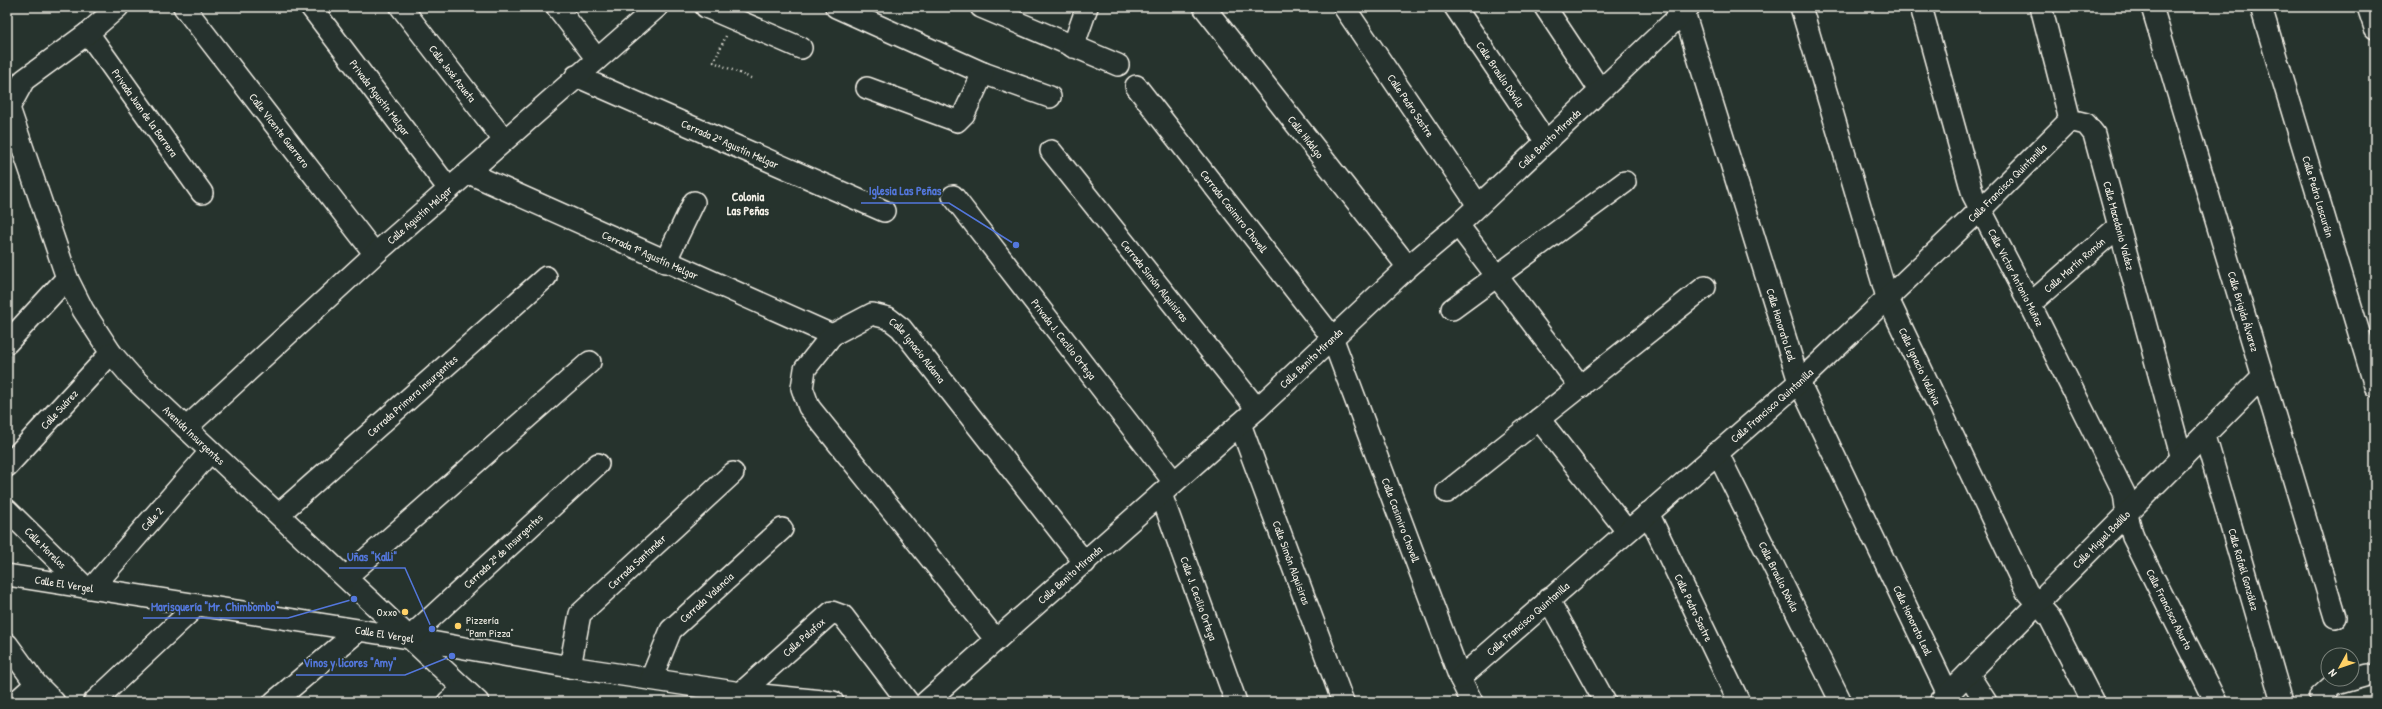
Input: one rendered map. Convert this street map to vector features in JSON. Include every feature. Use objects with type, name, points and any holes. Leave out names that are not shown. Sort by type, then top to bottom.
[{"type":"street","points":[[8,106],[24,80],[88,33],[118,7]]},
{"type":"street","name":"Calle Vicente Guerrero","points":[[184,7],[375,254]]},
{"type":"street","name":"Privada Agustín Melgar","points":[[311,7],[449,189]]},
{"type":"street","name":"Calle José Azueta","points":[[402,7],[504,140]]},
{"type":"street","points":[[557,7],[597,59]]},
{"type":"street","name":"Calle Agustín Melgar","points":[[186,428],[375,254],[469,173],[576,76],[657,7]]},
{"type":"street","points":[[706,7],[801,48]]},
{"type":"street","points":[[836,7],[983,73],[1050,97]]},
{"type":"street","points":[[981,7],[1118,65]]},
{"type":"street","points":[[1073,47],[1087,7]]},
{"type":"street","name":"Calle Hidalgo","points":[[1204,7],[1408,267]]},
{"type":"street","name":"Calle Pedro Sastre","points":[[1344,7],[1478,205]]},
{"type":"street","name":"Calle Braulio Dávila","points":[[1455,7],[1546,142]]},
{"type":"street","points":[[1545,7],[1600,90]]},
{"type":"street","name":"Calle Ignacio Valdivia","points":[[1801,7],[1887,297],[2027,592],[2050,618],[2093,702]]},
{"type":"street","name":"Calle Víctor Antonio Muñoz","points":[[1920,7],[1972,195],[1981,209],[2030,304],[2124,493],[2127,515]]},
{"type":"street","points":[[2041,7],[2070,120]]},
{"type":"street","name":"Calle Brigida Álvarez","points":[[2152,7],[2335,617]]},
{"type":"street","name":"Calle Pedro Lascuráin","points":[[2262,7],[2375,386]]},
{"type":"street","points":[[2368,7],[2375,28]]},
{"type":"street","name":"Calle Benito Miranda","points":[[926,702],[1085,563],[1257,409],[1408,267],[1458,225],[1684,9]]},
{"type":"street","name":"Calle Honorato Leal","points":[[1684,9],[1799,382],[1944,698]]},
{"type":"street","name":"Privada Juan de la Barrera","points":[[88,33],[202,193]]},
{"type":"street","points":[[867,88],[957,121],[964,114],[983,73]]},
{"type":"street","name":"Cerrada 2ª Agustín Melgar","points":[[576,76],[884,211]]},
{"type":"street","name":"Cerrada Casimiro Chovell","points":[[1136,86],[1332,337]]},
{"type":"street","name":"Avenida Insurgentes","points":[[8,106],[67,278],[83,310],[111,353],[131,376],[210,452],[279,514],[471,695]]},
{"type":"street","name":"Calle Francisco Quintanilla","points":[[1460,678],[1548,599],[1799,382],[1981,209],[2070,120]]},
{"type":"street","name":"Calle Macedonio Valdez","points":[[2070,120],[2086,124],[2094,134],[2182,459]]},
{"type":"street","name":"Cerrada Simón Alquisiras","points":[[1051,151],[1257,409]]},
{"type":"street","name":"Cerrada 1ª Agustín Melgar","points":[[469,173],[665,262],[832,335]]},
{"type":"street","points":[[1452,309],[1626,182]]},
{"type":"street","name":"Privada J. Cecilio Ortega","points":[[953,196],[1167,488]]},
{"type":"street","points":[[665,262],[694,202]]},
{"type":"street","points":[[1458,225],[1581,387]]},
{"type":"street","name":"Calle Martín Romón","points":[[2030,304],[2119,226]]},
{"type":"street","name":"Cerrada Primera Insurgentes","points":[[279,514],[546,277]]},
{"type":"street","points":[[7,343],[67,278]]},
{"type":"street","points":[[1447,492],[1581,387],[1704,287]]},
{"type":"street","name":"Calle Ignacio Aldama","points":[[996,640],[809,407],[802,388],[805,369],[832,335],[872,314],[888,318],[901,328],[1085,563]]},
{"type":"street","name":"Calle Casimiro Chovell","points":[[1332,337],[1460,678],[1472,702]]},
{"type":"street","name":"Calle Suárez","points":[[7,466],[111,353]]},
{"type":"street","points":[[346,577],[590,362]]},
{"type":"street","name":"Calle Miguel Badillo","points":[[1944,698],[2037,603],[2127,515],[2262,377]]},
{"type":"street","points":[[1539,419],[1627,531]]},
{"type":"street","name":"Calle Simón Alquisiras","points":[[1240,424],[1343,702]]},
{"type":"street","name":"Calle Rafaél González","points":[[2204,436],[2282,702]]},
{"type":"street","name":"Calle 2","points":[[88,586],[210,452]]},
{"type":"street","name":"Calle Braulio Dávila","points":[[1717,452],[1841,702]]},
{"type":"street","name":"Cerrada 2ª de Insurgentes","points":[[409,638],[598,464]]},
{"type":"street","name":"Cerrada Santander","points":[[570,667],[580,614],[733,473]]},
{"type":"street","name":"Calle J. Cecilio Ortega","points":[[1167,488],[1236,702]]},
{"type":"street","name":"Calle Morelos","points":[[7,510],[88,586]]},
{"type":"street","name":"Calle Pedro Sastre","points":[[1648,513],[1739,702]]},
{"type":"street","name":"Calle Francisca Aburto","points":[[2127,515],[2133,537],[2216,702]]},
{"type":"street","name":"Cerrada Valencia","points":[[651,679],[671,630],[782,529]]},
{"type":"street","name":"Calle El Vergel","points":[[7,575],[88,586],[196,606],[409,638],[570,667],[651,679],[724,695],[820,702]]},
{"type":"street","points":[[1548,599],[1605,702]]},
{"type":"street","points":[[94,702],[196,606]]},
{"type":"street","name":"Calle Palafox","points":[[724,695],[832,612],[842,616],[908,702]]},
{"type":"street","points":[[274,702],[358,631]]},
{"type":"street","points":[[7,644],[36,684],[54,702]]},
{"type":"street","points":[[1968,674],[1986,702]]},
{"type":"street","points":[[2320,702],[2320,696],[2333,685],[2368,675]]},
{"type":"street","points":[[16,702],[36,684]]},
{"type":"street","points":[[448,702],[471,695]]},
{"type":"path","points":[[734,20],[714,62],[753,79]]},
{"type":"place","name":"Iglesia Las Peñas","points":[[1016,245]]},
{"type":"place","name":"Marisquería \"Mr. Chimbombo\"","points":[[354,599]]},
{"type":"place","name":"Oxxo","points":[[405,612]]},
{"type":"place","name":"Pizzería \"Pam Pizza\"","points":[[458,626]]},
{"type":"place","name":"Uñas \"Kalli\"","points":[[432,629]]},
{"type":"place","name":"Vinos y licores \"Amy\"","points":[[452,656]]},
{"type":"district","name":"Colonia Las Peñas","points":[[748,203]]}]
